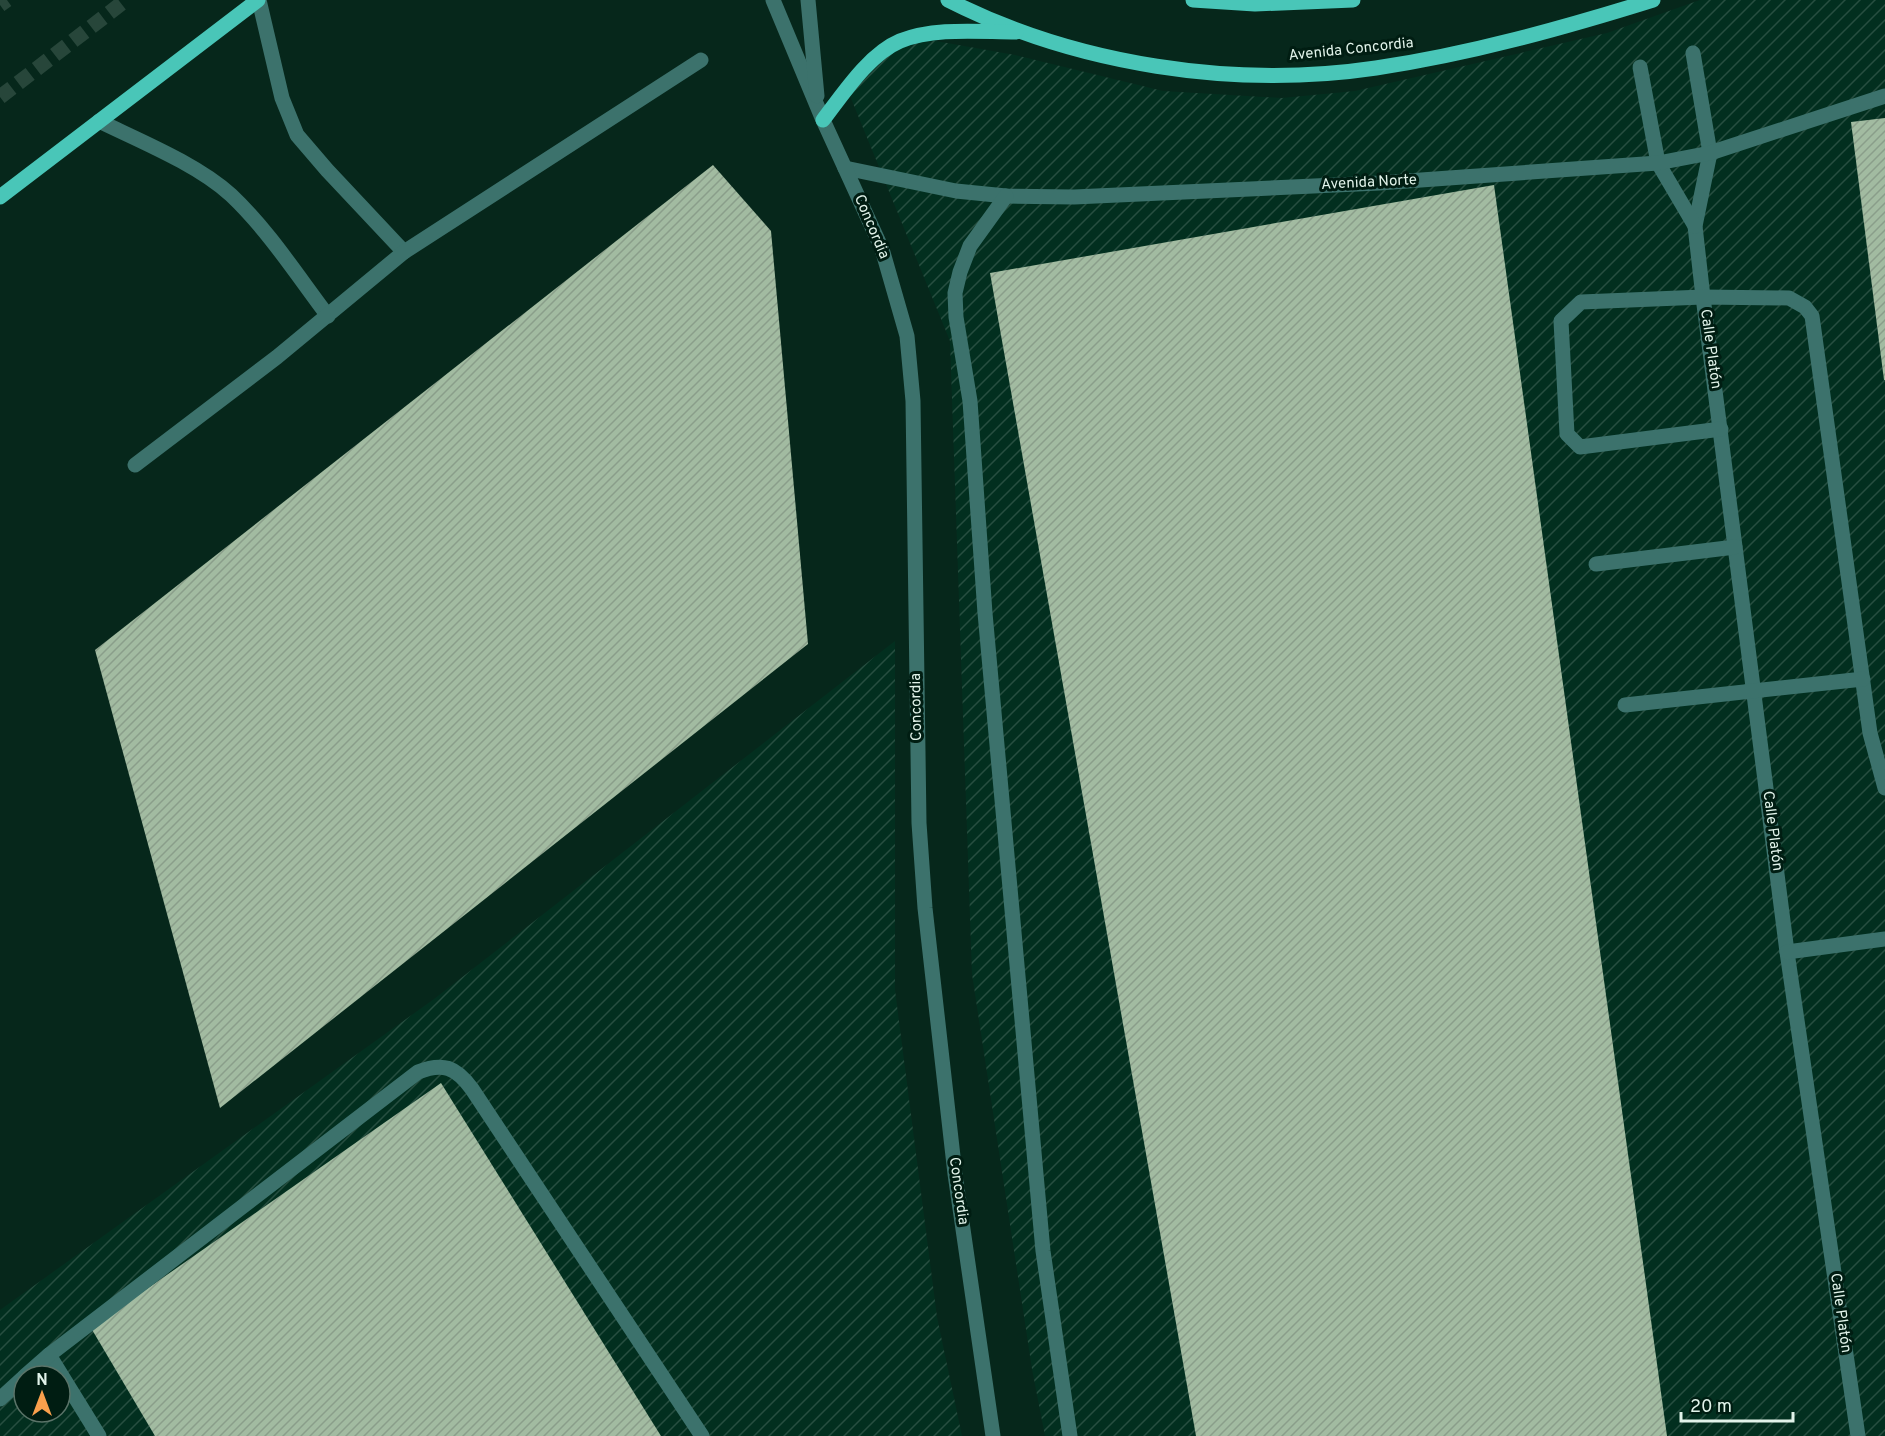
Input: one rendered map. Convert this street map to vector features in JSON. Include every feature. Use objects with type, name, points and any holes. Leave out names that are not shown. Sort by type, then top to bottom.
[{"type":"main road","points":[[0,197],[258,0]]},
{"type":"main road","name":"Avenida Concordia","points":[[948,0],[1022,32],[1115,60],[1239,75],[1308,75],[1374,68],[1452,55],[1653,0]]},
{"type":"main road","points":[[1193,0],[1255,4],[1353,0]]},
{"type":"main road","points":[[820,114],[862,71],[898,42],[919,35],[945,32],[1022,32]]},
{"type":"street","points":[[258,0],[282,98],[297,135],[404,252]]},
{"type":"street","name":"Concordia","points":[[773,0],[820,114],[882,249],[907,336],[911,365],[913,425],[919,823],[925,908],[955,1174],[993,1436]]},
{"type":"street","points":[[808,0],[820,114]]},
{"type":"street","name":"Calle Platón","points":[[1693,53],[1710,153],[1695,226],[1703,297],[1787,952],[1858,1436]]},
{"type":"street","points":[[135,465],[328,316],[404,252],[701,60]]},
{"type":"street","name":"Calle Platón","points":[[1640,66],[1658,163],[1695,226]]},
{"type":"street","name":"Avenida Norte","points":[[845,168],[956,191],[1006,196],[1074,197],[1194,193],[1391,183],[1658,163],[1710,153],[1885,96]]},
{"type":"street","points":[[99,121],[192,167],[229,193],[261,226],[328,316]]},
{"type":"street","points":[[1006,196],[970,246],[955,293],[956,317],[970,401],[985,613],[1043,1251],[1070,1436]]},
{"type":"street","points":[[1721,429],[1580,447],[1567,434],[1561,321],[1581,302],[1703,297],[1789,298],[1805,307],[1812,316],[1870,733],[1885,788]]},
{"type":"street","points":[[1596,564],[1735,547]]},
{"type":"street","points":[[1625,705],[1863,679]]},
{"type":"street","points":[[1787,952],[1885,939]]},
{"type":"street","points":[[38,1364],[418,1072],[431,1067],[442,1067],[454,1070],[472,1089],[702,1436]]},
{"type":"street","points":[[49,1354],[99,1436]]},
{"type":"street","points":[[0,1399],[12,1388]]},
{"type":"shaded area","points":[[1700,0],[1885,0],[1885,1436],[1045,1436],[1032,1369],[972,974],[950,341],[848,91],[888,41],[930,40],[1015,55],[1163,91],[1282,98],[1355,91],[1607,33]]},
{"type":"shaded area","points":[[895,641],[895,990],[937,1317],[962,1436],[0,1436],[0,1310],[434,999]]},
{"type":"building","points":[[1885,118],[1885,380],[1884,380],[1851,122]]},
{"type":"building","points":[[713,165],[771,231],[808,644],[220,1108],[95,650]]},
{"type":"building","points":[[1494,185],[1667,1436],[1196,1436],[990,273]]},
{"type":"building","points":[[441,1083],[661,1436],[155,1436],[91,1328]]},
{"type":"tunnel","points":[[0,5],[7,0]]},
{"type":"tunnel","points":[[0,97],[126,0]]}]
